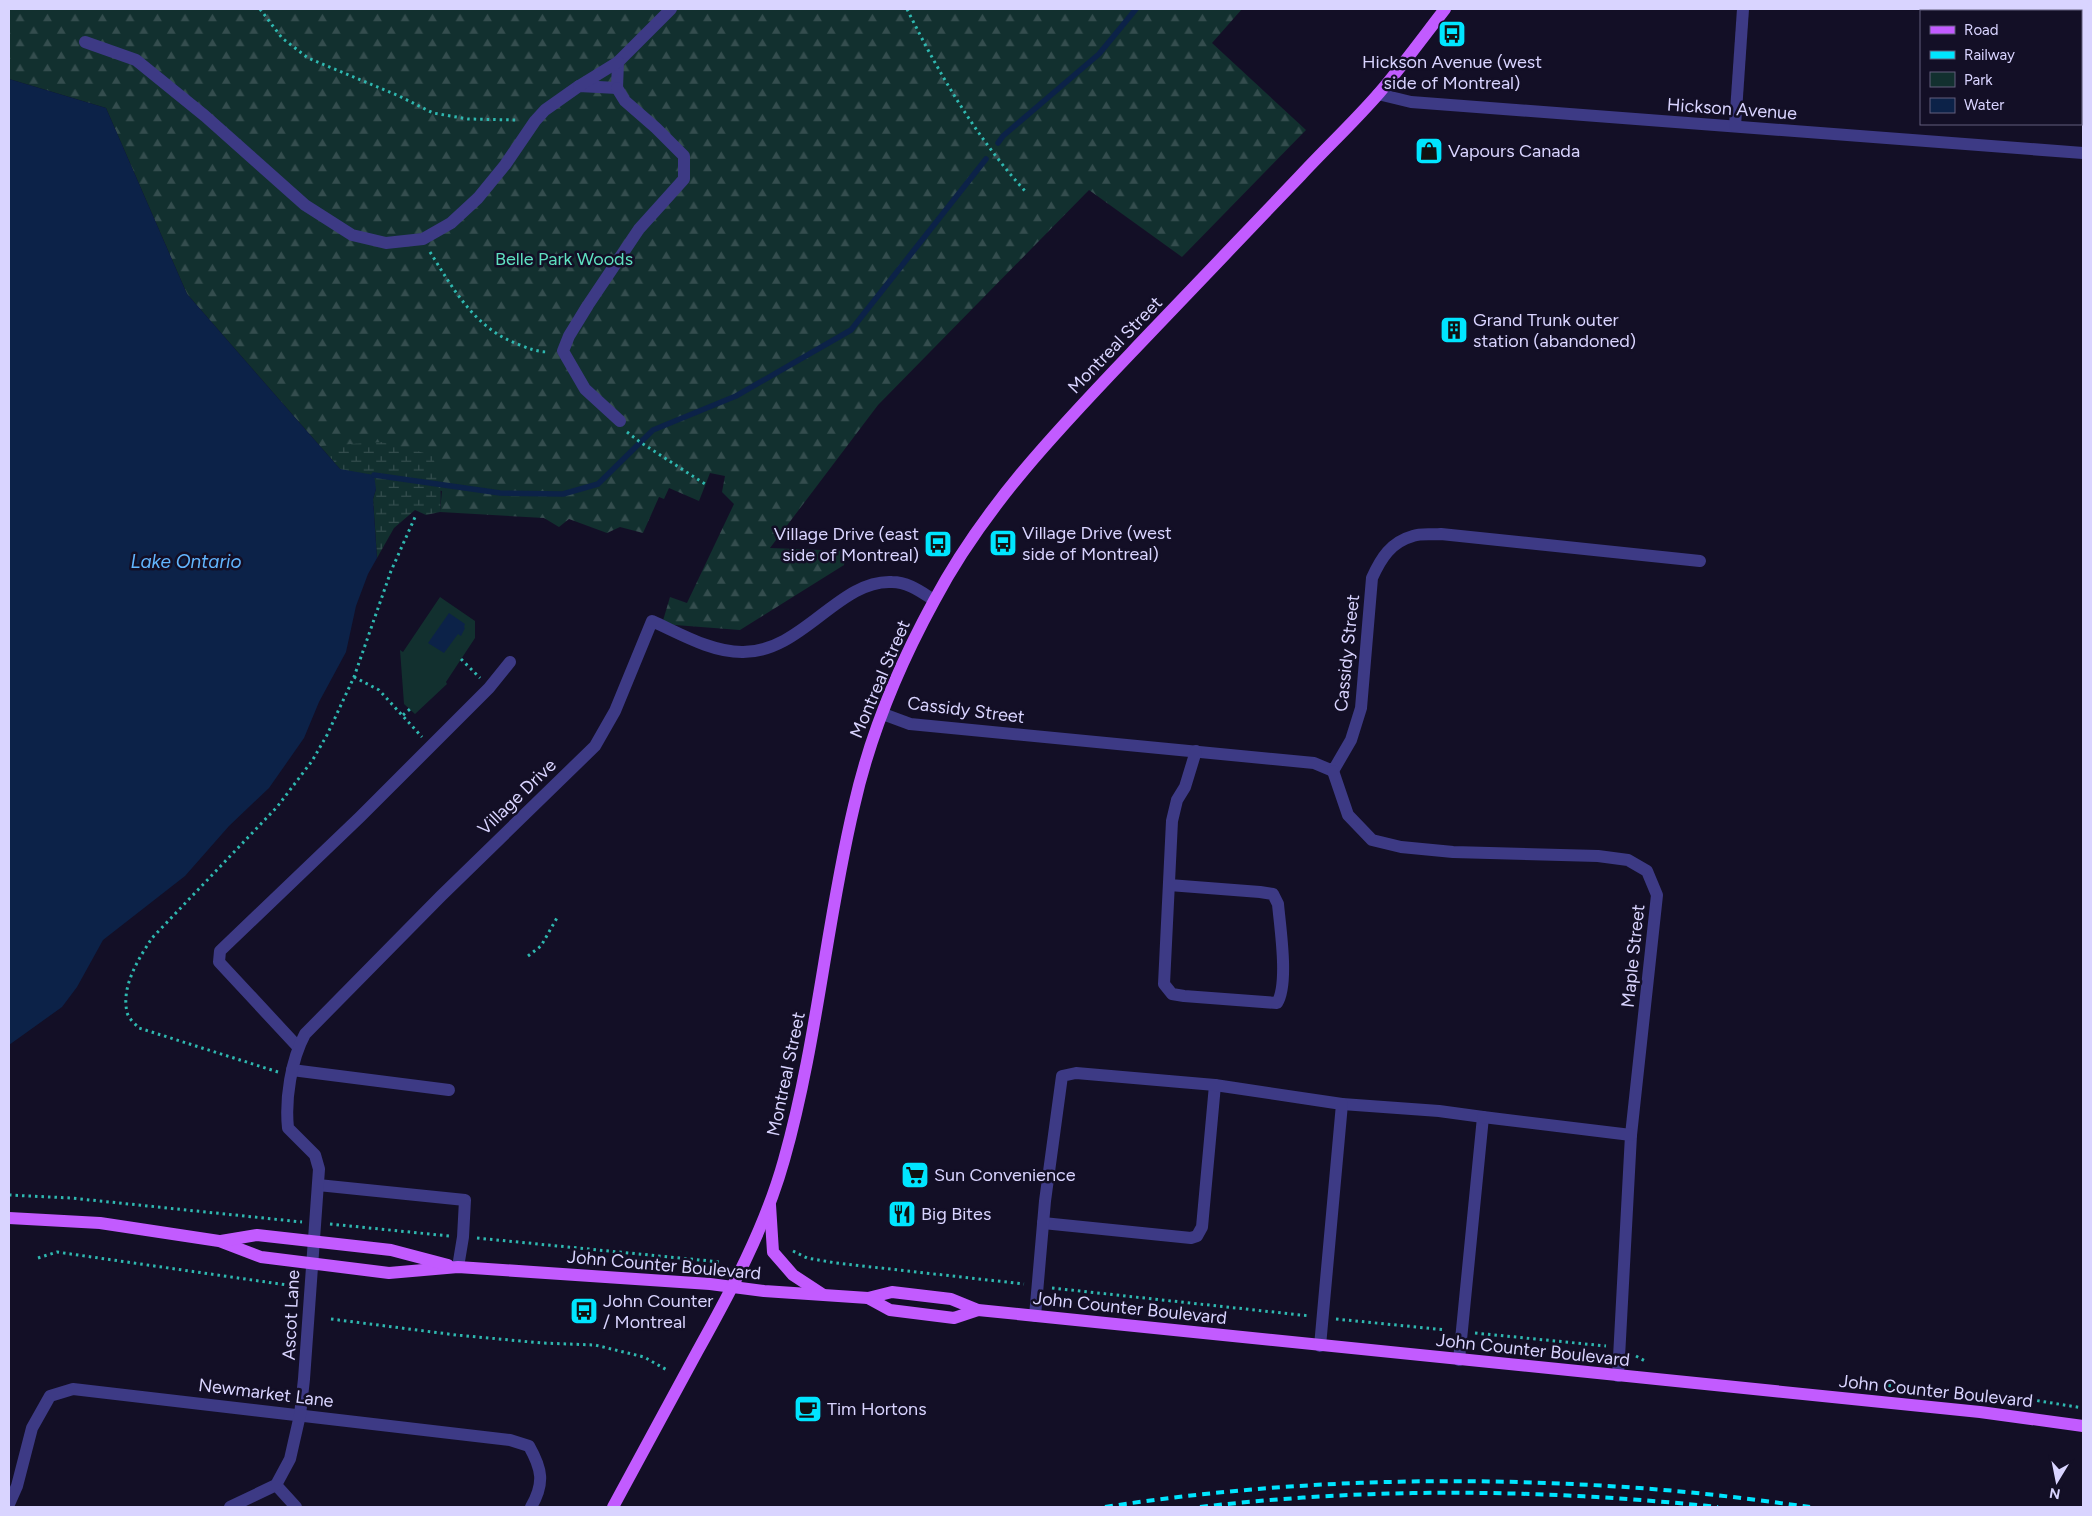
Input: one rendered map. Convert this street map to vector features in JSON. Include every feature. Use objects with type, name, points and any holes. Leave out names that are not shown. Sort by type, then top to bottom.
[{"type":"main road","name":"Montreal Street","points":[[613,1507],[733,1287],[770,1202],[783,1166],[806,1074],[854,802],[882,714],[908,652],[934,600],[960,555],[996,503],[1038,454],[1087,399],[1378,94],[1446,9]]},
{"type":"main road","points":[[770,1202],[773,1252],[792,1275],[823,1295]]},
{"type":"main road","name":"John Counter Boulevard","points":[[9,1218],[100,1223],[220,1241],[261,1257],[389,1273],[458,1267],[868,1298],[892,1292],[951,1299],[978,1310],[1980,1412],[2083,1426]]},
{"type":"main road","name":"John Counter Boulevard","points":[[220,1241],[257,1235],[313,1241],[391,1250],[458,1267]]},
{"type":"main road","name":"John Counter Boulevard","points":[[868,1298],[890,1310],[954,1318],[978,1310]]},
{"type":"street","points":[[85,42],[136,60],[205,116],[305,205],[352,235],[386,243],[423,239],[452,223],[478,198],[545,110],[578,86],[618,62],[671,9]]},
{"type":"street","points":[[1735,126],[1743,9]]},
{"type":"street","points":[[618,62],[617,88],[625,101],[684,156],[684,179],[639,229],[588,305],[569,336],[563,351],[585,389],[620,421]]},
{"type":"street","points":[[578,86],[617,88]]},
{"type":"street","name":"Hickson Avenue","points":[[1378,94],[1411,102],[2083,153]]},
{"type":"street","name":"Cassidy Street","points":[[882,714],[910,724],[1314,762],[1333,772],[1351,740],[1361,708],[1372,578],[1380,558],[1393,546],[1413,536],[1441,534],[1700,561]]},
{"type":"street","name":"Village Drive","points":[[313,1241],[318,1185],[316,1154],[288,1128],[286,1115],[292,1070],[298,1047],[305,1034],[595,746],[615,711],[652,621],[702,644],[723,650],[743,652],[762,650],[778,645],[794,636],[846,597],[870,585],[892,582],[910,586],[934,600]]},
{"type":"street","points":[[298,1047],[219,962],[220,950],[360,817],[489,688],[510,662]]},
{"type":"street","points":[[1169,885],[1273,894],[1278,904],[1284,984],[1281,997],[1277,1002],[1184,996],[1172,994],[1164,984],[1172,821],[1176,800],[1185,787],[1196,751]]},
{"type":"street","name":"Maple Street","points":[[1333,772],[1348,815],[1372,840],[1401,847],[1454,852],[1598,856],[1628,860],[1647,871],[1657,895],[1631,1136],[1618,1376]]},
{"type":"street","points":[[292,1070],[449,1090]]},
{"type":"street","points":[[1035,1316],[1043,1223],[1062,1076],[1076,1073],[1215,1085],[1342,1104],[1439,1111],[1631,1136]]},
{"type":"street","points":[[1043,1223],[1191,1238],[1197,1236],[1202,1226],[1215,1085]]},
{"type":"street","points":[[1320,1346],[1342,1104]]},
{"type":"street","points":[[1458,1360],[1483,1117]]},
{"type":"street","points":[[318,1185],[465,1200],[463,1237],[458,1267]]},
{"type":"street","name":"Ascot Lane","points":[[276,1485],[290,1459],[300,1415],[306,1364],[313,1241]]},
{"type":"street","name":"Newmarket Lane","points":[[9,1504],[17,1486],[32,1428],[50,1396],[73,1389],[510,1440],[529,1446],[539,1463],[542,1479],[531,1507]]},
{"type":"street","points":[[230,1507],[276,1485],[296,1507]]},
{"type":"path","points":[[260,9],[282,38],[308,58],[433,112],[468,119],[535,121]]},
{"type":"path","points":[[907,9],[946,82],[975,129],[1025,191]]},
{"type":"path","points":[[423,239],[472,315],[502,339],[540,352],[563,351]]},
{"type":"path","points":[[620,421],[630,435],[705,484]]},
{"type":"path","points":[[279,1072],[139,1028],[127,1014],[126,998],[130,980],[140,956],[152,938],[173,913],[260,824],[298,781],[327,734],[354,676],[387,580],[416,515]]},
{"type":"path","points":[[461,659],[489,688]]},
{"type":"path","points":[[354,676],[379,690],[412,725]]},
{"type":"path","points":[[403,715],[410,709]]},
{"type":"path","points":[[528,956],[541,946],[558,916]]},
{"type":"path","points":[[9,1195],[71,1198],[288,1220]]},
{"type":"path","points":[[352,1226],[720,1262]]},
{"type":"path","points":[[790,1250],[807,1258],[836,1263],[1322,1318],[1607,1346]]},
{"type":"path","points":[[38,1258],[57,1252],[288,1285]]},
{"type":"path","points":[[331,1320],[456,1335],[616,1349],[644,1358],[667,1370]]},
{"type":"green space","name":"Belle Park Woods","points":[[9,9],[1242,9],[1212,43],[1306,130],[1182,257],[1089,190],[878,405],[770,548],[846,551],[844,565],[740,630],[662,624],[670,597],[687,603],[734,504],[722,492],[725,476],[710,473],[699,501],[669,488],[664,499],[659,497],[643,533],[620,527],[607,533],[569,519],[559,527],[544,518],[440,512],[442,491],[340,469],[187,294],[106,108],[9,79]]},
{"type":"green space","points":[[381,442],[432,455],[440,483],[441,503],[440,512],[426,515],[415,510],[394,528],[377,558],[373,499],[376,489],[340,469],[321,446]]},
{"type":"green space","points":[[440,597],[475,621],[475,638],[446,682],[447,684],[415,714],[404,704],[400,650],[403,652]]},
{"type":"water","name":"Lake Ontario","points":[[9,79],[106,108],[187,294],[340,469],[374,475],[376,489],[373,499],[377,558],[368,574],[356,606],[346,652],[319,702],[304,738],[269,788],[229,826],[185,876],[103,940],[77,987],[62,1007],[9,1045]]},
{"type":"water","points":[[449,613],[465,624],[465,628],[461,636],[458,634],[444,653],[428,643]]},
{"type":"waterway","points":[[998,143],[1003,136],[1099,54],[1136,9]]},
{"type":"waterway","points":[[374,475],[500,493],[563,494],[598,484],[653,430],[736,396],[851,330],[986,159]]},
{"type":"railway","points":[[1105,1507],[1241,1490],[1309,1485],[1447,1481],[1515,1482],[1652,1489],[1810,1507]]},
{"type":"railway","points":[[1200,1507],[1329,1496],[1394,1493],[1524,1494],[1653,1501],[1718,1507]]},
{"type":"place","name":"Hickson Avenue (west side of Montreal)","points":[[1452,34]]},
{"type":"place","name":"Vapours Canada","points":[[1429,151]]},
{"type":"place","name":"Grand Trunk outer station (abandoned)","points":[[1454,330]]},
{"type":"place","name":"Village Drive (west side of Montreal)","points":[[1003,543]]},
{"type":"place","name":"Village Drive (east side of Montreal)","points":[[938,544]]},
{"type":"place","name":"Sun Convenience","points":[[915,1175]]},
{"type":"place","name":"Big Bites","points":[[902,1214]]},
{"type":"place","name":"John Counter / Montreal","points":[[584,1311]]},
{"type":"place","name":"Tim Hortons","points":[[808,1409]]}]
